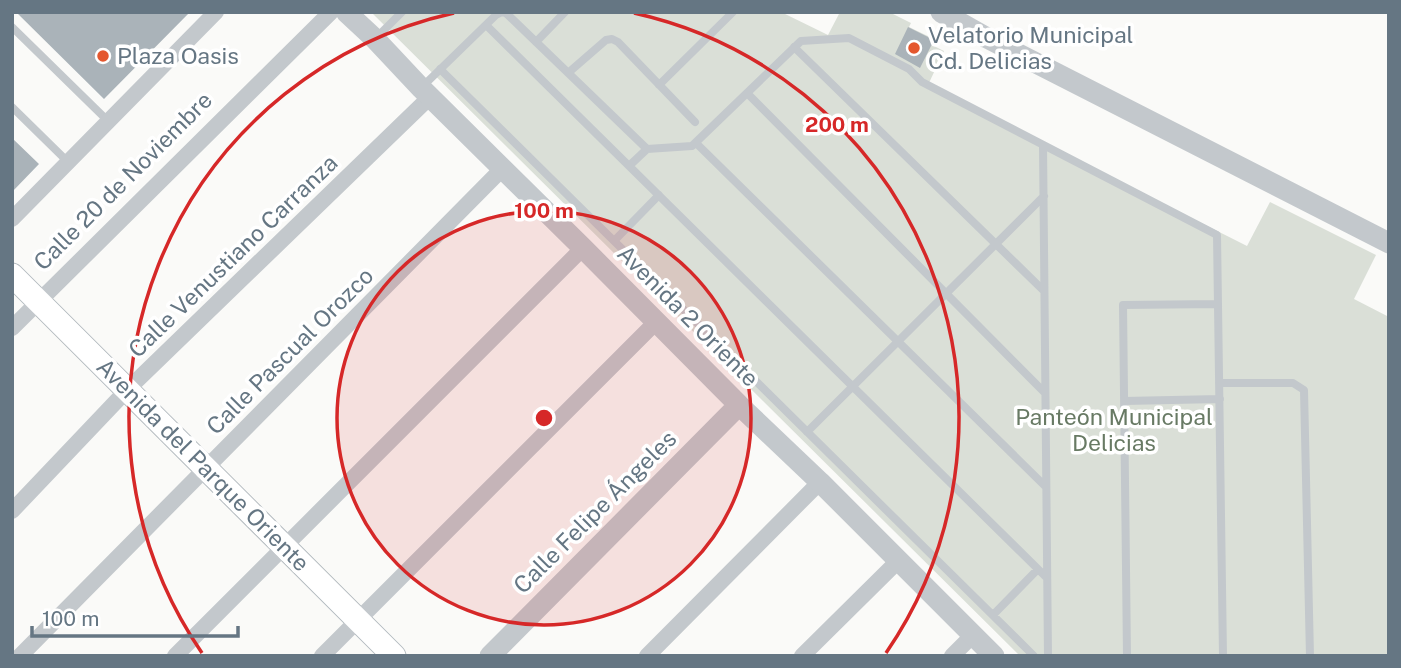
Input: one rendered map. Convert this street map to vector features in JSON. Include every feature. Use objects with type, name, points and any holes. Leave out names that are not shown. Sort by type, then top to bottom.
[{"type":"main road","name":"Avenida del Parque Oriente","points":[[12,275],[394,656]]},
{"type":"street","points":[[12,219],[216,12]]},
{"type":"street","name":"Calle 20 de Noviembre","points":[[12,328],[331,12]]},
{"type":"street","name":"Avenida 2 Oriente","points":[[346,12],[738,405],[820,482],[994,656]]},
{"type":"street","points":[[941,12],[999,45],[1389,243]]},
{"type":"street","name":"Calle Venustiano Carranza","points":[[12,512],[127,390],[426,92]]},
{"type":"street","name":"Calle Pascual Orozco","points":[[20,656],[503,168]]},
{"type":"street","points":[[175,656],[583,248]]},
{"type":"street","points":[[322,656],[656,322]]},
{"type":"street","name":"Calle Felipe Ángeles","points":[[490,656],[738,405]]},
{"type":"street","points":[[647,656],[820,482]]},
{"type":"street","points":[[803,655],[898,561]]},
{"type":"street","points":[[952,656],[973,635]]},
{"type":"lane","points":[[375,39],[402,12]]},
{"type":"lane","points":[[536,42],[565,12]]},
{"type":"lane","points":[[659,85],[733,12]]},
{"type":"lane","points":[[426,92],[440,69],[496,15],[506,13],[647,149]]},
{"type":"lane","points":[[486,25],[1047,578]]},
{"type":"lane","points":[[14,32],[108,121]]},
{"type":"lane","points":[[629,166],[647,149],[692,146],[801,41],[849,38],[909,69],[922,82],[1217,236],[1223,656]]},
{"type":"lane","points":[[568,73],[606,40],[612,39],[618,42],[695,122]]},
{"type":"lane","points":[[794,47],[1044,291]]},
{"type":"lane","points":[[440,69],[1034,656]]},
{"type":"lane","points":[[747,93],[1045,393]]},
{"type":"lane","points":[[12,107],[68,162]]},
{"type":"lane","points":[[696,143],[1046,487]]},
{"type":"lane","points":[[1043,145],[1048,656]]},
{"type":"lane","points":[[614,240],[659,195]]},
{"type":"lane","points":[[807,432],[1044,196]]},
{"type":"lane","points":[[1127,656],[1123,305],[1218,304]]},
{"type":"lane","points":[[1219,383],[1293,383],[1304,390],[1310,656]]},
{"type":"lane","points":[[1124,401],[1220,399]]},
{"type":"lane","points":[[993,615],[1038,569]]},
{"type":"green space","name":"Panteón Municipal Delicias","points":[[371,12],[781,12],[828,35],[840,12],[889,12],[911,23],[909,27],[936,40],[934,46],[944,51],[928,85],[1247,246],[1270,202],[1376,255],[1354,299],[1389,317],[1389,656],[1020,656]]},
{"type":"building","name":"Plaza Oasis","points":[[16,12],[190,12],[104,99]]},
{"type":"building","name":"Velatorio Municipal Cd. Delicias","points":[[908,27],[934,40],[920,68],[895,54]]},
{"type":"building","points":[[12,138],[39,164],[12,192]]},
{"type":"place","name":"Velatorio Municipal Cd. Delicias","points":[[914,48]]},
{"type":"place","name":"Plaza Oasis","points":[[103,56]]}]
